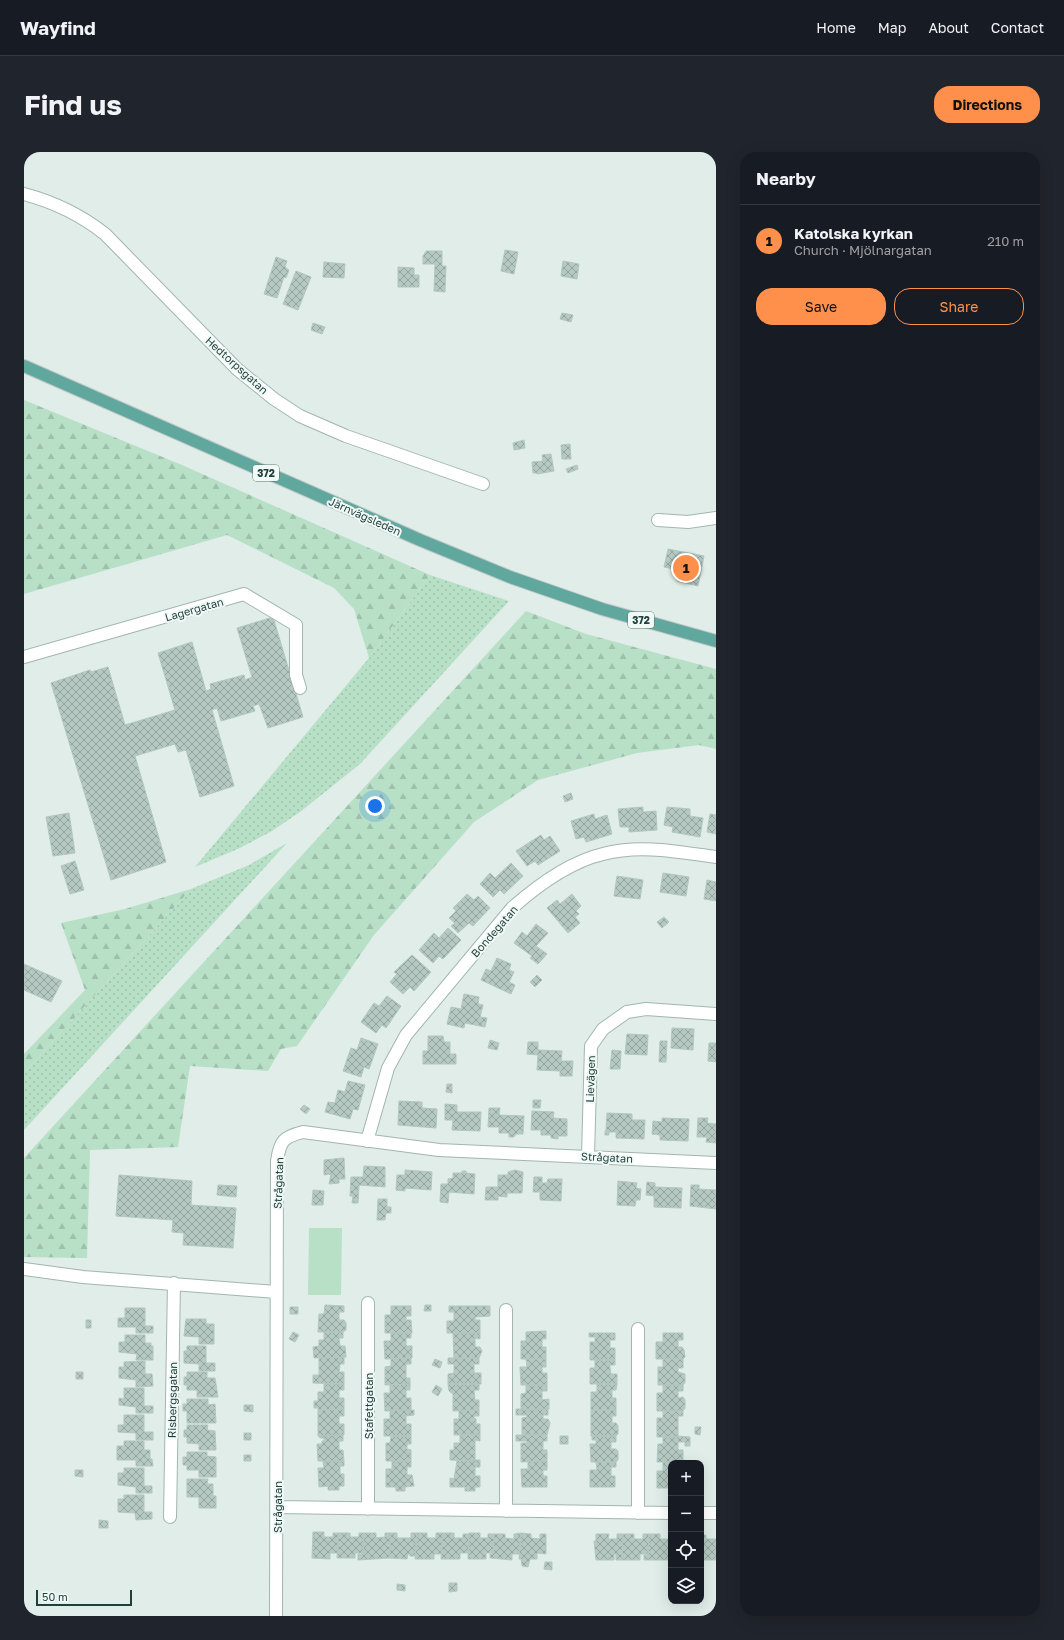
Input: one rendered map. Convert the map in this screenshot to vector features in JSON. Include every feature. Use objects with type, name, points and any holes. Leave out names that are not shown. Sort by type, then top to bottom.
[{"type":"main road","name":"Järnvägsleden","points":[[24,366],[420,540],[510,577],[566,598],[716,641]]},
{"type":"street","name":"Hedtorpsgatan","points":[[24,194],[66,210],[88,221],[106,234],[237,369],[274,399],[300,416],[346,436],[483,484]]},
{"type":"street","points":[[658,520],[688,522],[716,518]]},
{"type":"street","name":"Lagergatan","points":[[24,657],[244,594],[296,625],[296,675],[300,688]]},
{"type":"street","name":"Bondegatan","points":[[367,1141],[388,1068],[406,1035],[512,908],[532,890],[555,876],[603,854],[628,850],[650,849],[716,857]]},
{"type":"street","name":"Lievägen","points":[[588,1156],[591,1046],[603,1029],[626,1012],[646,1009],[716,1014]]},
{"type":"street","name":"Strågatan","points":[[276,1616],[277,1161],[279,1146],[289,1135],[303,1132],[439,1150],[716,1163]]},
{"type":"street","points":[[24,1269],[83,1277],[276,1292]]},
{"type":"street","name":"Risbergsgatan","points":[[170,1517],[174,1283]]},
{"type":"street","name":"Stafettgatan","points":[[368,1303],[368,1509]]},
{"type":"street","points":[[506,1310],[506,1511]]},
{"type":"street","points":[[638,1329],[638,1513]]},
{"type":"street","points":[[277,1507],[668,1513]]},
{"type":"street","points":[[704,1513],[716,1513]]},
{"type":"green space","points":[[24,400],[182,465],[430,575],[369,658],[354,609],[334,588],[227,535],[24,594]]},
{"type":"green space","points":[[430,575],[509,601],[360,764],[300,812],[272,831],[240,848],[195,867],[369,658]]},
{"type":"green space","points":[[526,611],[586,634],[716,669],[716,749],[699,745],[637,753],[538,780],[474,822],[374,935],[297,1046],[281,1049],[268,1071],[190,1066],[178,1147],[90,1150],[87,1258],[24,1257],[24,1158]]},
{"type":"green space","points":[[287,843],[24,1130],[24,1073],[191,889],[249,865]]},
{"type":"green space","points":[[191,889],[24,1073],[24,1054],[85,990],[61,923],[125,909]]},
{"type":"green space","points":[[309,1228],[342,1228],[341,1295],[308,1295]]},
{"type":"building","points":[[505,250],[518,252],[514,274],[501,271]]},
{"type":"building","points":[[426,251],[442,251],[442,266],[446,266],[445,292],[434,291],[435,264],[423,264],[423,256]]},
{"type":"building","points":[[276,257],[287,261],[285,267],[289,270],[286,278],[284,277],[277,298],[264,294]]},
{"type":"building","points":[[563,261],[579,264],[577,279],[561,276]]},
{"type":"building","points":[[324,262],[345,264],[344,278],[323,277]]},
{"type":"building","points":[[398,267],[414,268],[414,275],[419,275],[419,287],[398,287]]},
{"type":"building","points":[[296,271],[311,277],[298,310],[283,304]]},
{"type":"building","points":[[562,313],[573,315],[571,322],[560,319]]},
{"type":"building","points":[[313,323],[325,327],[322,334],[311,330]]},
{"type":"building","points":[[524,440],[525,448],[514,450],[513,443]]},
{"type":"building","points":[[570,444],[571,459],[562,459],[561,445]]},
{"type":"building","points":[[551,454],[554,471],[537,474],[533,473],[532,462],[543,461],[542,455]]},
{"type":"building","points":[[577,465],[578,469],[568,473],[566,469]]},
{"type":"building","points":[[668,549],[704,556],[698,586],[677,581],[679,570],[664,567]]},
{"type":"building","points":[[273,617],[303,717],[268,728],[259,704],[253,706],[255,711],[221,721],[217,708],[212,710],[234,786],[200,797],[186,750],[178,752],[175,744],[135,756],[166,862],[111,880],[51,683],[90,670],[91,672],[108,667],[125,725],[175,710],[158,653],[192,642],[206,691],[211,689],[210,684],[244,675],[245,680],[252,677],[237,628]]},
{"type":"building","points":[[571,793],[573,799],[565,802],[563,796]]},
{"type":"building","points":[[643,807],[643,812],[656,811],[657,830],[629,832],[629,827],[620,827],[618,809]]},
{"type":"building","points":[[667,807],[690,809],[690,816],[703,818],[700,837],[672,832],[673,827],[664,825]]},
{"type":"building","points":[[69,813],[75,853],[53,856],[46,817]]},
{"type":"building","points":[[594,814],[595,819],[607,815],[612,834],[586,842],[584,837],[576,839],[571,821]]},
{"type":"building","points":[[710,814],[716,815],[716,834],[707,832]]},
{"type":"building","points":[[541,835],[544,840],[550,836],[560,851],[538,865],[535,861],[527,866],[516,851]]},
{"type":"building","points":[[75,861],[84,890],[70,894],[61,866]]},
{"type":"building","points":[[511,863],[523,876],[504,894],[500,890],[493,897],[480,884],[490,873],[495,878]]},
{"type":"building","points":[[663,873],[689,877],[686,896],[660,892]]},
{"type":"building","points":[[617,876],[643,880],[640,899],[614,896]]},
{"type":"building","points":[[707,880],[716,882],[716,901],[704,899]]},
{"type":"building","points":[[467,894],[474,900],[478,896],[490,908],[473,926],[469,923],[458,933],[451,926],[455,923],[449,918],[456,911],[453,908]]},
{"type":"building","points":[[572,894],[581,906],[576,911],[579,914],[575,917],[580,923],[568,933],[547,908],[557,900],[560,904]]},
{"type":"building","points":[[664,917],[669,922],[662,928],[657,922]]},
{"type":"building","points":[[536,924],[548,933],[536,946],[547,954],[538,964],[530,958],[532,956],[514,943],[522,932],[527,936]]},
{"type":"building","points":[[448,928],[461,940],[443,959],[439,956],[433,963],[419,950],[434,933],[439,938]]},
{"type":"building","points":[[412,955],[431,972],[414,991],[410,987],[403,994],[390,982],[397,974],[394,972]]},
{"type":"building","points":[[497,958],[511,964],[509,970],[514,972],[509,982],[515,985],[511,994],[481,980],[486,969],[491,971]]},
{"type":"building","points":[[24,964],[62,981],[51,1002],[24,990]]},
{"type":"building","points":[[537,975],[542,980],[535,987],[530,982]]},
{"type":"building","points":[[464,994],[479,997],[478,1004],[483,1005],[480,1017],[487,1018],[485,1027],[465,1023],[464,1028],[447,1024],[451,1007],[461,1009]]},
{"type":"building","points":[[387,996],[401,1006],[386,1028],[382,1025],[376,1033],[361,1022],[374,1003],[379,1006]]},
{"type":"building","points":[[672,1028],[694,1029],[693,1050],[671,1048]]},
{"type":"building","points":[[627,1034],[648,1035],[647,1055],[625,1054]]},
{"type":"building","points":[[428,1036],[443,1036],[444,1042],[450,1042],[450,1054],[456,1054],[456,1064],[423,1064],[423,1051],[428,1051]]},
{"type":"building","points":[[361,1038],[378,1044],[369,1069],[364,1067],[361,1077],[343,1071],[351,1048],[357,1050]]},
{"type":"building","points":[[490,1040],[499,1043],[497,1050],[488,1048]]},
{"type":"building","points":[[660,1041],[667,1041],[666,1062],[659,1062]]},
{"type":"building","points":[[528,1042],[538,1042],[538,1050],[562,1051],[561,1061],[573,1061],[572,1076],[560,1076],[560,1071],[537,1070],[538,1055],[527,1054]]},
{"type":"building","points":[[709,1043],[716,1043],[716,1062],[708,1061]]},
{"type":"building","points":[[612,1050],[621,1051],[620,1069],[610,1069]]},
{"type":"building","points":[[348,1081],[365,1085],[358,1110],[353,1109],[350,1119],[325,1112],[328,1102],[335,1103],[338,1090],[345,1092]]},
{"type":"building","points":[[447,1084],[452,1084],[452,1093],[446,1092]]},
{"type":"building","points":[[533,1100],[541,1100],[540,1108],[533,1108]]},
{"type":"building","points":[[399,1101],[422,1102],[422,1108],[437,1109],[436,1128],[398,1125]]},
{"type":"building","points":[[445,1104],[457,1105],[457,1112],[481,1112],[480,1131],[452,1130],[453,1120],[445,1120]]},
{"type":"building","points":[[304,1105],[310,1109],[306,1114],[300,1109]]},
{"type":"building","points":[[489,1108],[500,1108],[499,1115],[524,1116],[523,1134],[516,1134],[514,1137],[509,1137],[509,1133],[499,1133],[499,1127],[488,1127]]},
{"type":"building","points":[[532,1111],[554,1112],[553,1118],[567,1119],[567,1136],[558,1136],[558,1139],[551,1138],[551,1135],[541,1135],[541,1130],[531,1130]]},
{"type":"building","points":[[607,1113],[632,1114],[632,1120],[645,1120],[644,1139],[616,1138],[616,1132],[609,1132],[609,1135],[605,1135]]},
{"type":"building","points":[[662,1118],[689,1119],[688,1141],[660,1140],[660,1135],[652,1134],[653,1121],[662,1122]]},
{"type":"building","points":[[698,1118],[708,1118],[707,1123],[716,1124],[716,1143],[706,1142],[707,1137],[697,1137]]},
{"type":"building","points":[[344,1158],[345,1179],[339,1179],[339,1183],[329,1184],[331,1174],[324,1175],[324,1160]]},
{"type":"building","points":[[364,1166],[385,1167],[385,1187],[359,1185],[358,1203],[352,1203],[353,1196],[350,1196],[351,1177],[363,1177]]},
{"type":"building","points":[[405,1170],[432,1172],[431,1190],[405,1188],[405,1191],[396,1190],[397,1175],[405,1175]]},
{"type":"building","points":[[515,1170],[523,1172],[522,1193],[507,1193],[507,1197],[498,1196],[498,1200],[485,1200],[486,1187],[498,1187],[498,1175],[508,1175],[508,1172]]},
{"type":"building","points":[[462,1171],[475,1174],[474,1194],[449,1192],[448,1203],[440,1202],[441,1184],[448,1184],[448,1179],[453,1178],[453,1173],[462,1173]]},
{"type":"building","points":[[119,1175],[192,1181],[191,1205],[236,1208],[233,1248],[183,1245],[184,1233],[172,1232],[173,1220],[116,1216]]},
{"type":"building","points":[[534,1177],[542,1177],[542,1183],[547,1183],[548,1179],[562,1179],[561,1201],[540,1200],[540,1192],[533,1192]]},
{"type":"building","points":[[618,1181],[637,1183],[636,1188],[641,1189],[640,1200],[636,1200],[635,1206],[617,1205]]},
{"type":"building","points":[[647,1182],[655,1183],[655,1187],[682,1188],[681,1208],[654,1207],[654,1196],[646,1195]]},
{"type":"building","points":[[218,1185],[237,1186],[236,1197],[217,1195]]},
{"type":"building","points":[[691,1185],[699,1185],[699,1189],[716,1190],[716,1209],[690,1206]]},
{"type":"building","points":[[313,1190],[324,1191],[323,1205],[312,1205]]},
{"type":"building","points":[[378,1199],[387,1199],[387,1207],[391,1207],[391,1213],[386,1213],[385,1220],[377,1220]]},
{"type":"building","points":[[325,1305],[344,1306],[344,1312],[339,1312],[339,1320],[344,1320],[346,1323],[346,1330],[343,1332],[318,1332],[319,1314],[324,1314]]},
{"type":"building","points":[[425,1305],[431,1305],[431,1311],[424,1311]]},
{"type":"building","points":[[391,1306],[411,1306],[411,1316],[406,1316],[406,1320],[411,1320],[412,1333],[385,1333],[385,1315],[391,1315]]},
{"type":"building","points":[[449,1306],[490,1306],[490,1316],[475,1317],[475,1320],[480,1320],[480,1333],[447,1333],[447,1321],[454,1321],[454,1312],[449,1312]]},
{"type":"building","points":[[290,1307],[298,1307],[298,1314],[290,1314]]},
{"type":"building","points":[[125,1308],[145,1308],[145,1326],[153,1326],[153,1333],[136,1333],[136,1327],[118,1327],[118,1318],[125,1318]]},
{"type":"building","points":[[186,1319],[206,1319],[206,1324],[214,1324],[214,1344],[199,1344],[199,1337],[184,1336]]},
{"type":"building","points":[[86,1320],[91,1320],[91,1328],[86,1328]]},
{"type":"building","points":[[546,1331],[546,1339],[542,1339],[542,1347],[546,1347],[546,1359],[521,1359],[521,1341],[526,1341],[526,1332]]},
{"type":"building","points":[[293,1332],[299,1335],[295,1342],[289,1339]]},
{"type":"building","points":[[324,1332],[343,1332],[343,1338],[339,1338],[340,1346],[345,1346],[346,1357],[314,1358],[313,1347],[319,1346],[319,1340],[324,1340]]},
{"type":"building","points":[[391,1333],[411,1333],[411,1338],[406,1338],[406,1346],[412,1346],[412,1358],[385,1359],[384,1341],[391,1341]]},
{"type":"building","points":[[453,1333],[480,1333],[480,1339],[475,1338],[475,1347],[480,1347],[482,1351],[479,1358],[454,1359]]},
{"type":"building","points":[[589,1333],[615,1333],[615,1340],[610,1340],[610,1348],[615,1348],[615,1360],[590,1360],[590,1342],[595,1342],[595,1337],[589,1337]]},
{"type":"building","points":[[663,1333],[683,1333],[683,1340],[678,1340],[678,1347],[682,1347],[684,1350],[685,1357],[683,1359],[656,1359],[656,1342],[663,1342]]},
{"type":"building","points":[[125,1335],[145,1335],[145,1343],[151,1343],[151,1346],[153,1346],[153,1360],[136,1360],[137,1354],[119,1352],[119,1342],[125,1342]]},
{"type":"building","points":[[187,1346],[206,1346],[206,1363],[215,1363],[215,1371],[199,1371],[199,1364],[184,1363],[184,1351],[187,1351]]},
{"type":"building","points":[[344,1357],[344,1364],[340,1364],[339,1372],[344,1372],[344,1384],[313,1383],[313,1375],[319,1375],[319,1358]]},
{"type":"building","points":[[411,1358],[411,1364],[406,1364],[406,1378],[410,1378],[410,1384],[385,1385],[385,1367],[391,1366],[391,1359]]},
{"type":"building","points":[[448,1358],[479,1358],[479,1364],[474,1364],[474,1373],[481,1373],[481,1384],[448,1384],[448,1374],[454,1373],[454,1364],[448,1364]]},
{"type":"building","points":[[435,1359],[442,1362],[440,1368],[432,1365]]},
{"type":"building","points":[[526,1359],[546,1359],[546,1367],[542,1367],[542,1373],[547,1373],[547,1385],[521,1385],[520,1367],[527,1367]]},
{"type":"building","points":[[663,1359],[683,1359],[683,1368],[678,1368],[678,1372],[685,1374],[685,1383],[683,1385],[658,1385],[658,1367],[663,1367]]},
{"type":"building","points":[[595,1360],[615,1360],[615,1365],[610,1365],[610,1368],[611,1374],[617,1374],[617,1384],[590,1384],[590,1368],[595,1368]]},
{"type":"building","points":[[145,1361],[145,1374],[152,1374],[153,1386],[136,1387],[136,1380],[119,1378],[119,1367],[124,1367],[124,1362]]},
{"type":"building","points":[[76,1372],[83,1372],[83,1379],[76,1379]]},
{"type":"building","points":[[187,1372],[207,1372],[207,1378],[215,1378],[218,1397],[197,1397],[197,1390],[187,1390],[187,1385],[184,1385],[184,1377],[187,1377]]},
{"type":"building","points":[[324,1384],[344,1384],[344,1390],[339,1390],[339,1398],[344,1398],[344,1409],[318,1410],[318,1408],[314,1408],[314,1401],[318,1401],[318,1392],[324,1392]]},
{"type":"building","points":[[410,1384],[410,1390],[406,1390],[406,1398],[411,1398],[411,1410],[385,1411],[384,1393],[390,1393],[390,1385]]},
{"type":"building","points":[[448,1384],[479,1384],[479,1390],[474,1390],[475,1400],[479,1400],[479,1410],[453,1411],[453,1394],[449,1391]]},
{"type":"building","points":[[597,1384],[617,1384],[616,1390],[612,1390],[612,1398],[616,1398],[616,1410],[591,1410],[591,1392],[597,1392]]},
{"type":"building","points":[[436,1385],[442,1389],[438,1396],[432,1392]]},
{"type":"building","points":[[526,1385],[547,1385],[547,1391],[542,1391],[542,1400],[549,1399],[549,1409],[521,1410],[521,1394],[526,1393]]},
{"type":"building","points":[[663,1385],[683,1385],[683,1391],[678,1391],[678,1398],[683,1397],[685,1400],[685,1408],[683,1411],[657,1411],[657,1393],[663,1393]]},
{"type":"building","points":[[124,1388],[144,1388],[144,1406],[153,1406],[153,1413],[136,1413],[136,1407],[119,1405],[119,1398],[124,1399]]},
{"type":"building","points":[[187,1399],[208,1399],[208,1405],[215,1404],[216,1423],[187,1423],[187,1411],[183,1411],[183,1404],[187,1404]]},
{"type":"building","points":[[244,1405],[253,1405],[253,1412],[244,1411]]},
{"type":"building","points":[[344,1409],[344,1416],[339,1416],[339,1424],[344,1424],[344,1435],[318,1436],[318,1410]]},
{"type":"building","points":[[516,1409],[548,1409],[548,1415],[543,1415],[543,1419],[548,1419],[550,1423],[547,1435],[522,1435],[522,1418],[527,1417],[527,1415],[516,1415]]},
{"type":"building","points":[[390,1410],[414,1410],[414,1415],[406,1416],[406,1424],[411,1424],[411,1436],[384,1436],[384,1419],[390,1419]]},
{"type":"building","points":[[479,1410],[479,1416],[474,1416],[474,1418],[476,1419],[476,1424],[480,1424],[480,1435],[454,1435],[454,1419],[459,1419],[459,1411]]},
{"type":"building","points":[[591,1410],[616,1410],[616,1416],[612,1416],[612,1423],[616,1423],[618,1426],[618,1434],[616,1436],[591,1436]]},
{"type":"building","points":[[663,1411],[683,1411],[683,1416],[678,1416],[678,1437],[657,1437],[657,1418],[663,1418]]},
{"type":"building","points":[[124,1415],[144,1415],[144,1432],[153,1432],[153,1440],[136,1440],[136,1433],[118,1432],[118,1425],[124,1425]]},
{"type":"building","points":[[187,1425],[208,1425],[207,1430],[215,1431],[216,1450],[199,1450],[199,1444],[187,1443],[187,1437],[184,1437],[184,1430],[187,1430]]},
{"type":"building","points":[[695,1427],[701,1427],[700,1435],[695,1434]]},
{"type":"building","points":[[244,1433],[251,1433],[251,1440],[244,1440]]},
{"type":"building","points":[[343,1435],[343,1441],[339,1441],[339,1450],[343,1450],[344,1461],[318,1461],[317,1444],[322,1444],[322,1441],[324,1441],[324,1438],[320,1438],[319,1436]]},
{"type":"building","points":[[460,1435],[480,1435],[480,1441],[475,1440],[475,1461],[450,1460],[450,1450],[454,1450],[454,1443],[460,1443]]},
{"type":"building","points":[[516,1435],[547,1435],[547,1441],[543,1441],[543,1450],[547,1450],[547,1461],[521,1462],[521,1443],[527,1443],[527,1441],[516,1441]]},
{"type":"building","points":[[391,1436],[411,1436],[411,1444],[407,1444],[407,1449],[411,1450],[411,1461],[386,1461],[386,1443],[390,1443]]},
{"type":"building","points":[[560,1436],[568,1436],[568,1444],[560,1444]]},
{"type":"building","points":[[592,1436],[616,1436],[616,1442],[611,1442],[611,1449],[616,1449],[618,1451],[618,1460],[616,1462],[591,1462],[590,1444],[596,1444],[596,1440],[592,1440]]},
{"type":"building","points":[[663,1437],[690,1437],[690,1446],[685,1446],[685,1442],[678,1442],[678,1450],[683,1450],[683,1460],[657,1462],[658,1444],[663,1444]]},
{"type":"building","points":[[124,1441],[144,1441],[144,1450],[150,1450],[150,1459],[152,1459],[153,1466],[136,1466],[136,1460],[117,1460],[117,1446],[124,1446]]},
{"type":"building","points":[[187,1452],[207,1452],[207,1456],[216,1457],[216,1477],[199,1477],[199,1470],[187,1470],[187,1465],[183,1465],[183,1457],[187,1457]]},
{"type":"building","points":[[244,1455],[251,1455],[251,1461],[244,1461]]},
{"type":"building","points":[[480,1460],[480,1467],[475,1467],[475,1476],[480,1476],[480,1487],[475,1487],[475,1491],[465,1491],[465,1487],[450,1487],[450,1478],[454,1479],[457,1461]]},
{"type":"building","points":[[323,1461],[344,1461],[344,1466],[340,1466],[340,1474],[344,1474],[344,1486],[339,1486],[339,1490],[328,1490],[328,1486],[319,1487],[318,1468],[324,1468]]},
{"type":"building","points":[[392,1461],[411,1461],[411,1467],[407,1467],[407,1475],[412,1475],[414,1486],[405,1487],[405,1491],[396,1491],[396,1487],[386,1487],[386,1469],[392,1469]]},
{"type":"building","points":[[528,1461],[547,1461],[547,1470],[543,1470],[543,1476],[547,1476],[547,1487],[522,1487],[521,1469],[528,1469]]},
{"type":"building","points":[[596,1462],[616,1462],[616,1467],[611,1467],[611,1476],[615,1476],[615,1487],[590,1487],[590,1470],[597,1470]]},
{"type":"building","points":[[663,1462],[668,1462],[668,1488],[657,1488],[657,1471],[663,1471]]},
{"type":"building","points":[[124,1468],[144,1468],[144,1486],[152,1486],[152,1493],[136,1493],[136,1487],[118,1485],[118,1473],[124,1473]]},
{"type":"building","points":[[75,1470],[83,1470],[83,1477],[75,1476]]},
{"type":"building","points":[[187,1479],[208,1479],[207,1484],[213,1484],[213,1496],[216,1496],[216,1508],[199,1508],[199,1497],[187,1497]]},
{"type":"building","points":[[124,1495],[144,1495],[144,1512],[152,1512],[152,1519],[136,1520],[135,1513],[118,1512],[118,1499],[124,1499]]},
{"type":"building","points":[[99,1520],[108,1521],[108,1528],[99,1528]]},
{"type":"building","points":[[313,1532],[324,1532],[324,1537],[333,1537],[333,1533],[338,1533],[338,1553],[330,1553],[330,1559],[312,1558]]},
{"type":"building","points":[[338,1533],[350,1533],[350,1537],[359,1537],[359,1533],[364,1533],[363,1553],[355,1553],[355,1558],[337,1558]]},
{"type":"building","points":[[364,1533],[376,1533],[376,1538],[385,1537],[385,1533],[391,1533],[389,1558],[358,1560],[358,1554],[363,1554]]},
{"type":"building","points":[[391,1533],[397,1533],[397,1538],[411,1538],[411,1533],[417,1533],[415,1556],[410,1556],[410,1554],[408,1554],[407,1559],[389,1558]]},
{"type":"building","points":[[417,1533],[427,1533],[427,1538],[436,1538],[436,1533],[443,1533],[441,1554],[434,1554],[434,1559],[415,1559]]},
{"type":"building","points":[[443,1533],[454,1533],[454,1538],[463,1538],[463,1534],[469,1534],[468,1553],[460,1553],[460,1559],[441,1559]]},
{"type":"building","points":[[469,1533],[480,1533],[480,1538],[488,1538],[488,1534],[494,1534],[493,1553],[486,1553],[486,1559],[468,1559]]},
{"type":"building","points":[[521,1533],[531,1534],[531,1538],[540,1539],[540,1534],[546,1534],[546,1554],[537,1553],[537,1559],[530,1559],[528,1567],[522,1566],[521,1559],[519,1559]]},
{"type":"building","points":[[521,1533],[519,1554],[512,1554],[512,1560],[490,1558],[490,1554],[493,1554],[494,1534],[505,1534],[505,1538],[514,1539],[514,1534]]},
{"type":"building","points":[[596,1534],[609,1534],[608,1539],[617,1539],[617,1534],[623,1534],[622,1560],[616,1560],[616,1554],[614,1554],[614,1560],[596,1560],[594,1541],[596,1541]]},
{"type":"building","points":[[623,1534],[634,1534],[634,1539],[643,1539],[643,1534],[649,1534],[648,1554],[640,1554],[640,1560],[622,1560]]},
{"type":"building","points":[[649,1534],[660,1534],[660,1539],[668,1539],[668,1560],[644,1560],[644,1555],[648,1555]]},
{"type":"building","points":[[704,1535],[706,1535],[706,1539],[716,1539],[716,1560],[704,1560]]},
{"type":"building","points":[[545,1562],[552,1562],[552,1570],[544,1569]]},
{"type":"building","points":[[449,1583],[457,1583],[457,1591],[449,1592]]},
{"type":"building","points":[[397,1584],[405,1585],[405,1591],[397,1590]]},
{"type":"place","name":"Katolska kyrkan","points":[[686,568]]}]
